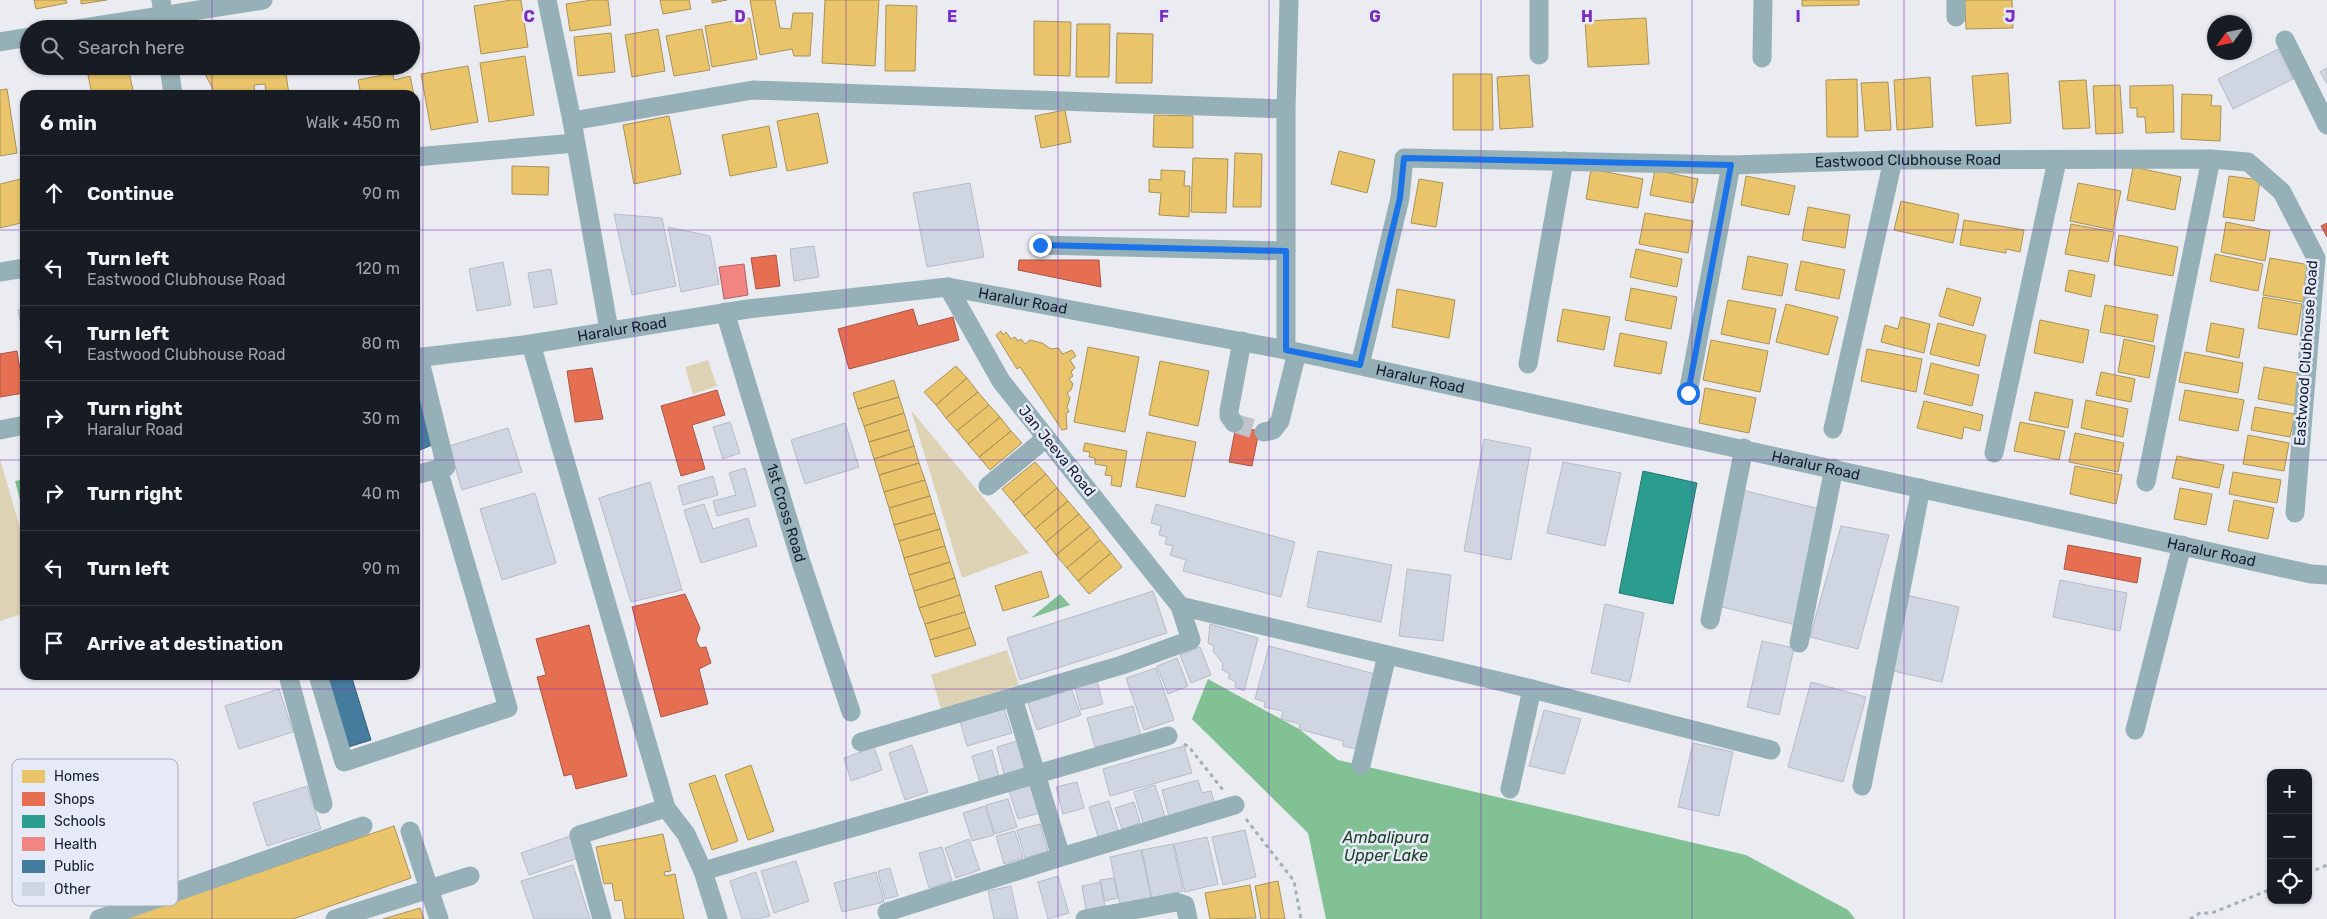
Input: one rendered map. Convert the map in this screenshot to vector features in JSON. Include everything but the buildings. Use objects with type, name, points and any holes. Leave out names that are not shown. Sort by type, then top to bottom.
[{"type":"street","points":[[132,20],[263,0]]},
{"type":"street","points":[[547,0],[572,122],[608,330]]},
{"type":"street","points":[[1264,432],[1273,430],[1280,421],[1292,351],[1286,251],[1286,109],[1289,0]]},
{"type":"street","points":[[1539,0],[1539,55]]},
{"type":"street","points":[[1762,58],[1763,0]]},
{"type":"street","points":[[0,42],[20,39]]},
{"type":"street","points":[[2284,40],[2327,125]]},
{"type":"street","points":[[170,75],[171,90]]},
{"type":"street","points":[[572,122],[753,90],[1286,109]]},
{"type":"street","points":[[420,157],[575,143]]},
{"type":"street","name":"Eastwood Clubhouse Road","points":[[1360,365],[1400,198],[1404,158],[1731,165],[1893,160],[2057,161],[2211,159],[2248,162],[2282,192],[2316,258],[2295,513]]},
{"type":"street","points":[[2146,482],[2211,159]]},
{"type":"street","points":[[1833,429],[1893,160]]},
{"type":"street","points":[[1994,453],[2057,161]]},
{"type":"street","points":[[1528,364],[1564,162]]},
{"type":"street","points":[[1688,393],[1731,165]]},
{"type":"street","points":[[1040,245],[1286,251]]},
{"type":"street","points":[[0,272],[20,269]]},
{"type":"street","name":"Haralur Road","points":[[420,358],[531,344],[725,312],[948,287],[1242,341],[1360,365],[2311,574],[2327,575]]},
{"type":"street","name":"Jan Jeeva Road","points":[[948,287],[1001,381],[1180,606]]},
{"type":"street","name":"1st Cross Road","points":[[725,312],[801,562],[851,712]]},
{"type":"street","points":[[1234,423],[1229,416],[1229,411],[1242,341]]},
{"type":"street","points":[[531,344],[666,808],[686,834],[703,871],[718,919]]},
{"type":"street","points":[[420,369],[446,467],[420,474]]},
{"type":"street","points":[[0,430],[20,426]]},
{"type":"street","points":[[988,486],[1046,438]]},
{"type":"street","points":[[1710,620],[1744,448]]},
{"type":"street","points":[[1799,642],[1834,468]]},
{"type":"street","points":[[319,680],[344,762],[508,708],[438,469]]},
{"type":"street","points":[[1862,786],[1921,488]]},
{"type":"street","points":[[2135,730],[2182,545]]},
{"type":"street","points":[[1180,606],[1532,689],[1771,750]]},
{"type":"street","points":[[861,742],[1122,665],[1191,640],[1180,606]]},
{"type":"street","points":[[1361,765],[1387,655]]},
{"type":"street","points":[[289,680],[323,804]]},
{"type":"street","points":[[1510,789],[1532,689]]},
{"type":"street","points":[[1013,698],[1061,857]]},
{"type":"street","points":[[703,871],[1035,773],[1168,736]]},
{"type":"street","points":[[887,912],[1061,857],[1235,806]]},
{"type":"street","points":[[602,919],[579,835],[666,808]]},
{"type":"street","points":[[178,891],[363,826]]},
{"type":"street","points":[[410,830],[439,919]]},
{"type":"street","points":[[335,919],[470,876]]},
{"type":"street","points":[[1085,919],[1176,902],[1185,905],[1188,919]]},
{"type":"street","points":[[99,919],[136,906]]},
{"type":"path","points":[[2312,871],[2327,865]]},
{"type":"path","points":[[2190,919],[2200,913],[2212,913],[2267,890]]},
{"type":"shaded area","points":[[708,360],[717,386],[693,394],[685,367]]},
{"type":"shaded area","points":[[911,410],[1029,553],[962,578]]},
{"type":"shaded area","points":[[0,459],[20,528],[20,615],[0,621]]},
{"type":"shaded area","points":[[1007,650],[1019,685],[941,709],[931,675]]},
{"type":"water","points":[[20,480],[20,500],[15,481]]},
{"type":"water","points":[[1060,594],[1070,605],[1031,618]]},
{"type":"water","name":"Ambalipura Upper Lake","points":[[1208,679],[1299,729],[1338,760],[1746,855],[1848,910],[1855,919],[1326,919],[1308,833],[1192,719]]},
{"type":"tunnel","points":[[1234,423],[1264,432]]},
{"type":"route","points":[[1040,245],[1286,251],[1286,350],[1360,365],[1400,198],[1404,158],[1731,165],[1688,393]]}]
